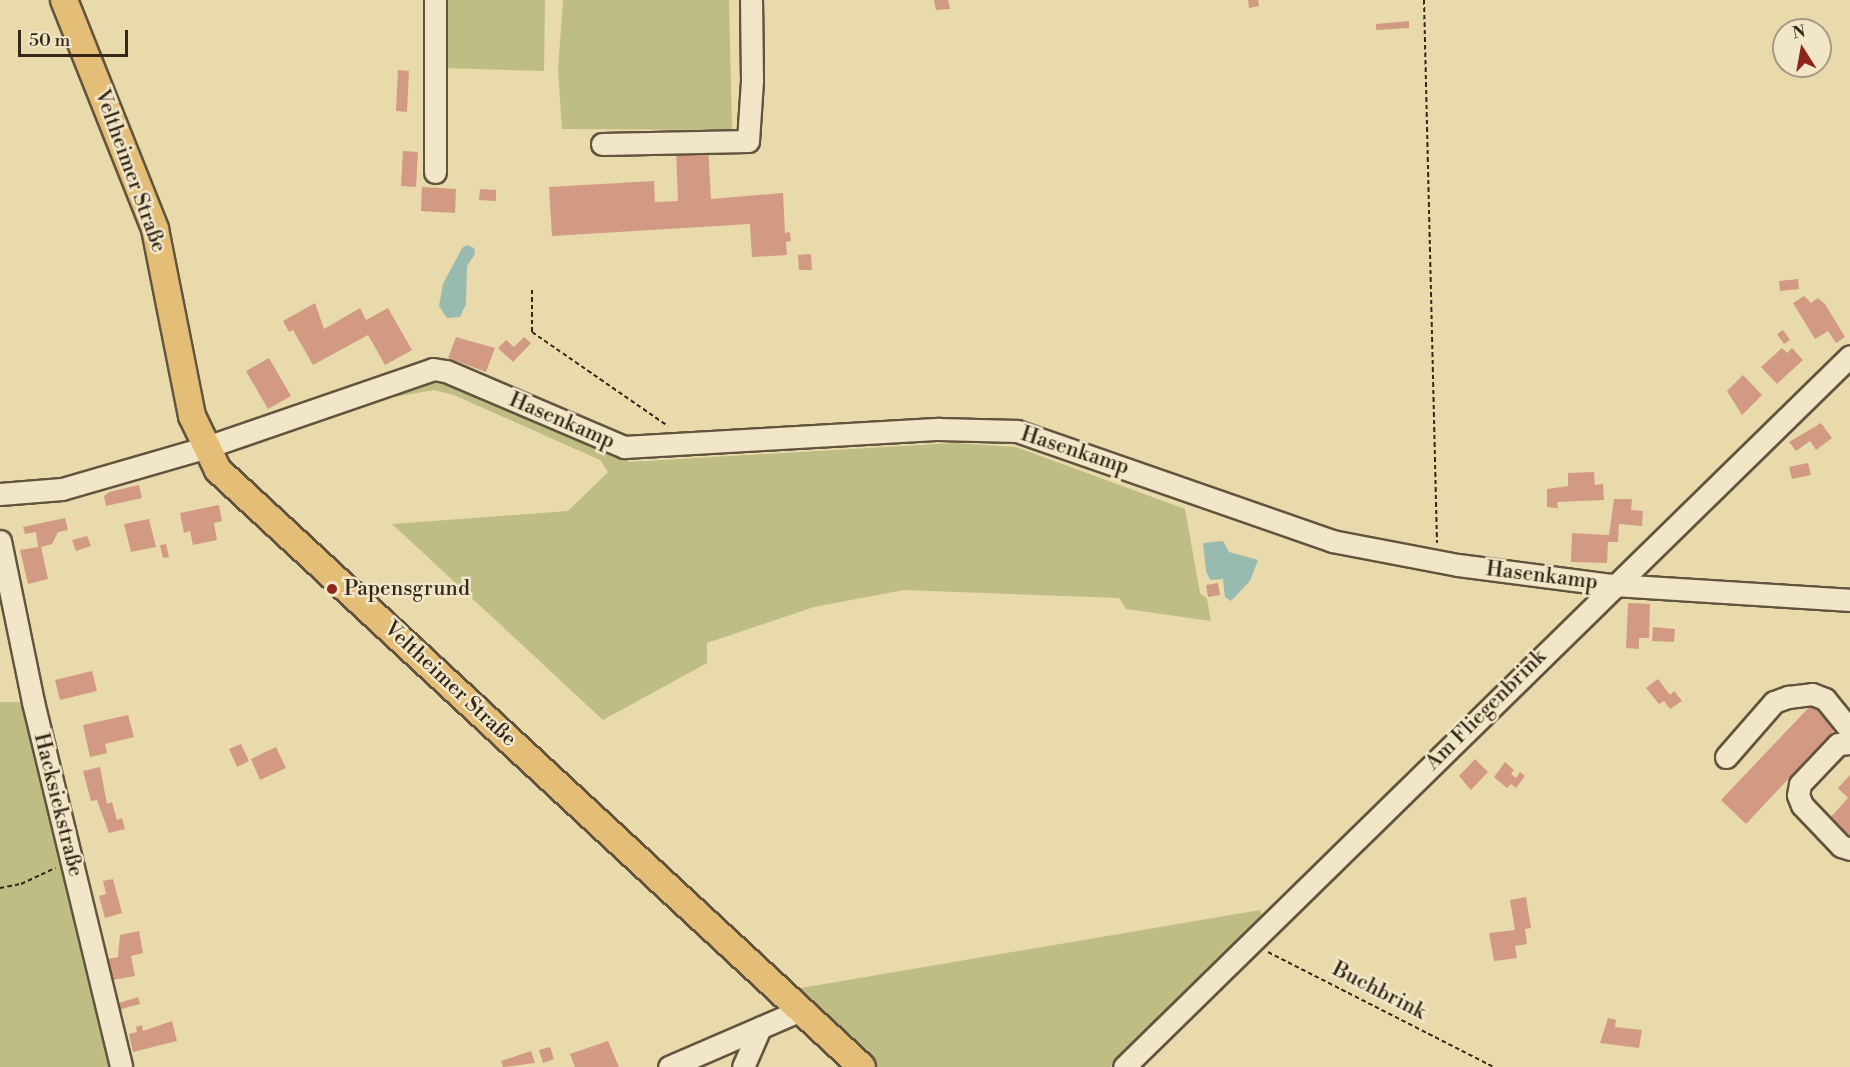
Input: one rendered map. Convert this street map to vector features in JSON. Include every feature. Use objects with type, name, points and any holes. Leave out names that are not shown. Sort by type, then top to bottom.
[{"type":"main road","name":"Veltheimer Straße","points":[[64,0],[155,229],[192,416],[204,448],[218,470],[862,1067]]},
{"type":"street","points":[[435,0],[435,172]]},
{"type":"street","points":[[602,144],[748,141],[752,80],[751,0]]},
{"type":"street","name":"Am Fliegenbrink","points":[[1124,1067],[1613,585],[1850,356]]},
{"type":"street","name":"Hasenkamp","points":[[204,448],[433,369],[446,371],[607,442],[624,447],[939,429],[1017,431],[1149,474],[1295,530],[1440,561],[1613,585],[1850,600]]},
{"type":"street","points":[[0,494],[62,489],[204,448]]},
{"type":"street","name":"Hacksiekstraße","points":[[0,541],[33,702],[121,1067]]},
{"type":"street","points":[[1726,757],[1774,702],[1788,697],[1812,694],[1825,699],[1850,730]]},
{"type":"street","points":[[1850,743],[1838,744],[1800,784],[1798,795],[1802,805],[1840,846],[1850,849]]},
{"type":"street","points":[[669,1067],[801,1010]]},
{"type":"street","points":[[743,1067],[760,1028]]},
{"type":"path","points":[[1424,0],[1440,561]]},
{"type":"path","points":[[532,290],[532,333],[680,434],[685,444]]},
{"type":"path","points":[[0,888],[21,884],[58,868]]},
{"type":"path","name":"Buchbrink","points":[[1249,943],[1494,1067]]},
{"type":"shaded area","points":[[441,0],[545,0],[544,71],[440,68]]},
{"type":"shaded area","points":[[563,0],[729,0],[732,130],[562,129],[558,70]]},
{"type":"shaded area","points":[[434,375],[628,451],[628,462],[954,443],[1016,447],[1185,509],[1200,593],[1207,599],[1211,621],[1126,609],[1119,598],[904,590],[814,607],[707,643],[707,663],[603,720],[392,524],[568,511],[608,472],[600,460],[454,395],[434,390],[388,398],[238,451],[230,444]]},
{"type":"shaded area","points":[[0,702],[28,702],[116,1067],[0,1067]]},
{"type":"shaded area","points":[[1260,910],[1263,918],[1110,1067],[878,1067],[795,989]]},
{"type":"water","points":[[467,245],[474,248],[475,254],[467,266],[466,304],[460,317],[447,318],[439,306],[443,284],[462,248]]},
{"type":"water","points":[[1223,541],[1229,552],[1258,560],[1250,581],[1231,601],[1225,597],[1223,579],[1210,580],[1206,571],[1203,543]]},
{"type":"building","points":[[934,0],[948,0],[950,9],[936,10]]},
{"type":"building","points":[[1248,0],[1258,0],[1259,6],[1249,8]]},
{"type":"building","points":[[1409,21],[1409,28],[1376,30],[1376,24]]},
{"type":"building","points":[[398,70],[409,71],[407,112],[396,111]]},
{"type":"building","points":[[708,146],[711,199],[783,193],[785,233],[790,232],[791,241],[786,242],[787,255],[752,257],[750,224],[552,236],[549,187],[654,181],[655,202],[678,201],[676,148]]},
{"type":"building","points":[[403,151],[418,152],[416,187],[401,186]]},
{"type":"building","points":[[422,187],[456,189],[455,213],[421,211]]},
{"type":"building","points":[[480,189],[496,190],[496,201],[479,200]]},
{"type":"building","points":[[811,254],[812,270],[799,270],[798,255]]},
{"type":"building","points":[[1798,279],[1799,289],[1780,291],[1779,281]]},
{"type":"building","points":[[1804,296],[1811,303],[1818,298],[1825,304],[1845,337],[1836,343],[1828,331],[1815,339],[1793,303]]},
{"type":"building","points":[[315,303],[324,329],[360,308],[366,320],[388,308],[412,350],[385,365],[368,335],[313,365],[293,330],[289,332],[283,321]]},
{"type":"building","points":[[1783,330],[1790,340],[1784,344],[1777,334]]},
{"type":"building","points":[[456,337],[495,348],[486,372],[448,358]]},
{"type":"building","points":[[524,337],[531,343],[513,362],[498,348],[506,340],[514,347]]},
{"type":"building","points":[[1782,348],[1787,353],[1792,348],[1803,360],[1777,384],[1761,367]]},
{"type":"building","points":[[269,358],[291,396],[268,409],[246,371]]},
{"type":"building","points":[[1743,375],[1762,395],[1742,415],[1727,391]]},
{"type":"building","points":[[1821,423],[1832,438],[1816,450],[1810,441],[1796,451],[1789,442]]},
{"type":"building","points":[[1808,463],[1811,475],[1792,479],[1789,467]]},
{"type":"building","points":[[1594,472],[1595,485],[1603,484],[1604,500],[1557,502],[1558,508],[1547,507],[1547,489],[1568,486],[1568,473]]},
{"type":"building","points":[[139,485],[142,498],[106,506],[104,496],[109,492]]},
{"type":"building","points":[[1614,499],[1632,499],[1631,510],[1643,511],[1642,526],[1619,524],[1618,542],[1608,542],[1607,563],[1571,562],[1572,533],[1609,535]]},
{"type":"building","points":[[219,505],[222,521],[214,523],[217,540],[193,545],[190,531],[184,533],[180,513]]},
{"type":"building","points":[[65,518],[68,530],[58,532],[52,544],[41,547],[48,579],[28,584],[20,550],[38,547],[36,532],[25,534],[23,527]]},
{"type":"building","points":[[149,519],[156,547],[131,552],[124,524]]},
{"type":"building","points":[[87,536],[91,546],[76,551],[72,540]]},
{"type":"building","points":[[166,544],[169,557],[163,558],[160,545]]},
{"type":"building","points":[[1218,583],[1220,595],[1208,597],[1206,585]]},
{"type":"building","points":[[1628,603],[1650,604],[1649,638],[1639,638],[1639,649],[1626,648]]},
{"type":"building","points":[[1653,627],[1675,629],[1674,642],[1652,641]]},
{"type":"building","points":[[92,671],[97,691],[60,700],[55,680]]},
{"type":"building","points":[[1658,679],[1670,695],[1674,691],[1682,701],[1670,709],[1664,701],[1659,704],[1646,688]]},
{"type":"building","points":[[1813,703],[1837,727],[1746,824],[1721,800]]},
{"type":"building","points":[[128,715],[134,737],[105,744],[107,753],[90,757],[83,725]]},
{"type":"building","points":[[241,744],[249,761],[237,767],[229,749]]},
{"type":"building","points":[[276,747],[286,768],[260,780],[251,759]]},
{"type":"building","points":[[1475,759],[1488,772],[1471,790],[1459,776]]},
{"type":"building","points":[[1505,762],[1514,770],[1511,774],[1516,778],[1520,772],[1525,776],[1516,788],[1511,784],[1507,788],[1494,777]]},
{"type":"building","points":[[100,767],[107,804],[112,802],[117,820],[122,818],[125,829],[109,833],[97,800],[91,801],[83,771]]},
{"type":"building","points":[[1850,775],[1850,836],[1830,818],[1848,798],[1838,788]]},
{"type":"building","points":[[113,879],[122,913],[105,918],[99,896],[106,894],[103,881]]},
{"type":"building","points":[[1526,897],[1531,928],[1525,929],[1527,944],[1515,946],[1517,958],[1494,961],[1489,933],[1515,930],[1510,900]]},
{"type":"building","points":[[139,931],[143,953],[131,956],[135,976],[112,980],[108,959],[118,957],[120,935]]},
{"type":"building","points":[[138,997],[140,1004],[118,1010],[116,1004]]},
{"type":"building","points":[[1608,1018],[1616,1020],[1615,1027],[1642,1030],[1639,1048],[1600,1043]]},
{"type":"building","points":[[172,1021],[177,1041],[133,1052],[129,1034],[137,1032],[136,1027],[142,1025],[143,1031]]},
{"type":"building","points":[[608,1041],[619,1067],[575,1067],[570,1054]]},
{"type":"building","points":[[550,1047],[554,1059],[543,1063],[539,1050]]},
{"type":"building","points":[[531,1051],[535,1063],[503,1067],[501,1061]]},
{"type":"place","name":"Papensgrund","points":[[332,589]]}]
